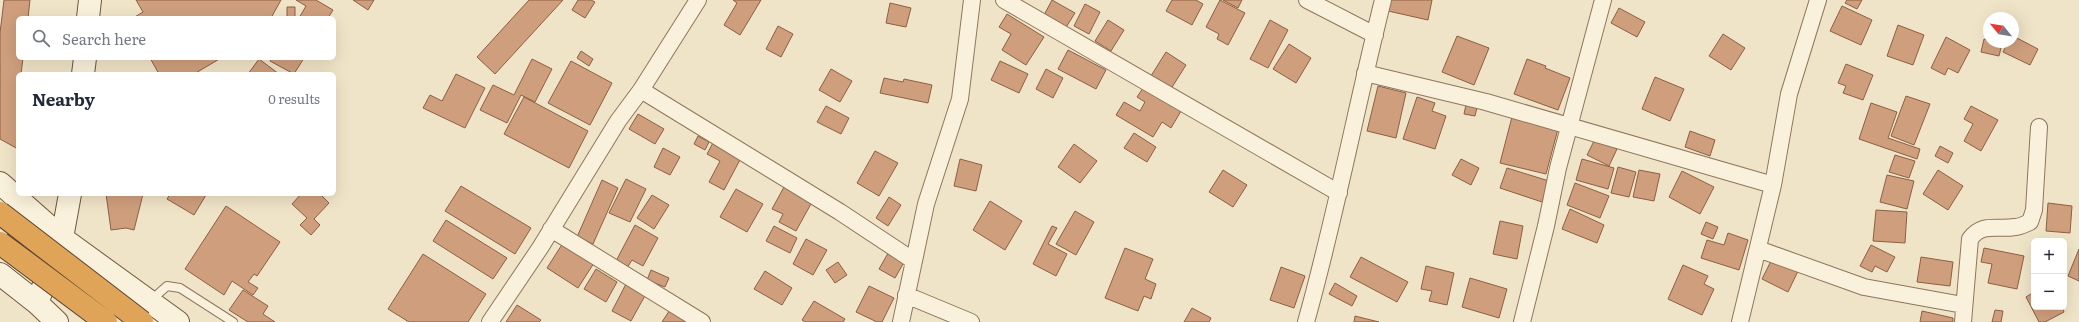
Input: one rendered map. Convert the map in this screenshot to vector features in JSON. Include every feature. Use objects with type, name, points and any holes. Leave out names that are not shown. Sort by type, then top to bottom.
[{"type":"highway","points":[[0,212],[142,322]]},
{"type":"highway","points":[[0,243],[106,322]]},
{"type":"street","points":[[88,16],[90,0]]},
{"type":"street","points":[[490,322],[551,229],[618,121],[642,90],[698,0]]},
{"type":"street","points":[[901,322],[926,204],[960,99],[972,0]]},
{"type":"street","points":[[1004,0],[1339,193]]},
{"type":"street","points":[[1306,0],[1375,35]]},
{"type":"street","points":[[1306,322],[1339,193],[1365,73],[1384,0]]},
{"type":"street","points":[[1522,322],[1546,226],[1558,168],[1571,126],[1603,0]]},
{"type":"street","points":[[1740,322],[1773,185],[1789,94],[1818,0]]},
{"type":"street","points":[[83,72],[84,60]]},
{"type":"street","points":[[1365,73],[1486,102],[1773,185]]},
{"type":"street","points":[[642,90],[840,212],[914,261]]},
{"type":"street","points":[[1962,322],[1970,239],[1976,231],[1984,228],[2017,227],[2030,222],[2034,210],[2039,127]]},
{"type":"street","points":[[0,183],[62,238],[178,322]]},
{"type":"street","points":[[38,303],[62,238],[70,196]]},
{"type":"street","points":[[551,229],[702,322]]},
{"type":"street","points":[[1758,249],[1864,287],[1963,305]]},
{"type":"street","points":[[0,274],[38,303],[57,322]]},
{"type":"street","points":[[906,295],[971,322]]},
{"type":"lane","points":[[153,304],[158,294],[167,286],[180,288],[233,322]]},
{"type":"building","points":[[4,0],[30,0],[28,16],[16,16],[16,60],[23,60],[21,72],[16,72],[16,148],[0,139],[0,33]]},
{"type":"building","points":[[136,0],[281,0],[272,16],[136,16],[143,12]]},
{"type":"building","points":[[296,0],[316,0],[333,10],[329,16],[300,16],[306,6]]},
{"type":"building","points":[[353,0],[374,0],[368,10]]},
{"type":"building","points":[[529,0],[563,0],[495,74],[477,57]]},
{"type":"building","points":[[578,0],[591,0],[595,2],[585,18],[572,10]]},
{"type":"building","points":[[733,0],[761,0],[740,35],[724,25],[737,3]]},
{"type":"building","points":[[1052,0],[1075,13],[1065,29],[1043,17]]},
{"type":"building","points":[[1172,0],[1196,0],[1203,4],[1192,25],[1166,11]]},
{"type":"building","points":[[1220,0],[1245,13],[1228,45],[1217,39],[1219,34],[1206,27]]},
{"type":"building","points":[[1223,0],[1242,0],[1238,8]]},
{"type":"building","points":[[1390,0],[1432,0],[1428,20],[1388,11]]},
{"type":"building","points":[[1847,0],[1862,0],[1857,9],[1845,3]]},
{"type":"building","points":[[890,3],[911,8],[906,27],[886,23]]},
{"type":"building","points":[[1085,4],[1100,12],[1089,34],[1074,26]]},
{"type":"building","points":[[1842,6],[1872,20],[1861,45],[1830,31]]},
{"type":"building","points":[[287,7],[295,7],[295,16],[287,16]]},
{"type":"building","points":[[1619,8],[1645,22],[1637,37],[1611,23]]},
{"type":"building","points":[[1007,14],[1044,37],[1026,65],[1002,50],[1011,34],[999,27]]},
{"type":"building","points":[[1108,20],[1124,30],[1111,51],[1095,41]]},
{"type":"building","points":[[1270,20],[1288,30],[1268,68],[1250,59]]},
{"type":"building","points":[[1898,25],[1924,35],[1913,65],[1887,56]]},
{"type":"building","points":[[778,26],[793,34],[781,57],[766,49]]},
{"type":"building","points":[[1723,34],[1745,48],[1731,70],[1709,56]]},
{"type":"building","points":[[1457,36],[1489,48],[1474,85],[1442,72]]},
{"type":"building","points":[[1946,37],[1970,50],[1958,73],[1948,68],[1945,75],[1931,68]]},
{"type":"building","points":[[2019,39],[2038,49],[2030,65],[2003,52],[2005,48],[2019,48]]},
{"type":"building","points":[[1983,43],[1983,48],[2001,48],[1999,56],[1981,52]]},
{"type":"building","points":[[1289,44],[1311,58],[1296,83],[1273,69]]},
{"type":"building","points":[[1068,50],[1106,70],[1096,89],[1058,69]]},
{"type":"building","points":[[581,51],[593,59],[589,66],[577,58]]},
{"type":"building","points":[[1166,52],[1186,65],[1169,92],[1149,79]]},
{"type":"building","points":[[532,59],[552,69],[535,102],[521,95],[507,123],[480,110],[493,85],[514,95]]},
{"type":"building","points":[[1527,59],[1546,66],[1545,68],[1570,78],[1558,110],[1514,94]]},
{"type":"building","points":[[151,60],[218,60],[197,72],[158,72]]},
{"type":"building","points":[[258,60],[260,60],[276,72],[249,72]]},
{"type":"building","points":[[303,60],[295,72],[290,72],[270,61]]},
{"type":"building","points":[[571,61],[612,83],[590,125],[548,103]]},
{"type":"building","points":[[1000,61],[1028,74],[1019,93],[991,80]]},
{"type":"building","points":[[1846,64],[1873,75],[1863,100],[1843,93],[1846,86],[1838,83]]},
{"type":"building","points":[[831,69],[852,81],[840,102],[819,90]]},
{"type":"building","points":[[1046,69],[1063,78],[1053,98],[1036,89]]},
{"type":"building","points":[[456,74],[485,88],[465,128],[423,108],[430,95],[442,101]]},
{"type":"building","points":[[1655,77],[1684,89],[1670,121],[1642,109]]},
{"type":"building","points":[[884,78],[903,82],[904,79],[932,85],[928,103],[880,93]]},
{"type":"building","points":[[1378,86],[1406,93],[1396,138],[1367,131]]},
{"type":"building","points":[[1143,88],[1181,111],[1171,128],[1162,122],[1153,137],[1116,115],[1124,102],[1140,111],[1145,102],[1137,97]]},
{"type":"building","points":[[1906,96],[1930,104],[1914,145],[1891,136]]},
{"type":"building","points":[[524,97],[588,131],[569,168],[504,134]]},
{"type":"building","points":[[1417,97],[1435,103],[1432,111],[1446,116],[1435,149],[1403,139]]},
{"type":"building","points":[[1467,100],[1478,103],[1475,116],[1464,114]]},
{"type":"building","points":[[1871,103],[1897,112],[1888,138],[1920,149],[1917,159],[1859,139]]},
{"type":"building","points":[[826,106],[849,118],[841,134],[817,122]]},
{"type":"building","points":[[1971,106],[1998,120],[1981,151],[1964,141],[1973,124],[1964,119]]},
{"type":"building","points":[[1513,113],[1559,125],[1546,174],[1500,163]]},
{"type":"building","points":[[638,114],[664,129],[655,144],[629,129]]},
{"type":"building","points":[[1690,131],[1715,140],[1710,156],[1685,147]]},
{"type":"building","points":[[1134,133],[1156,147],[1147,162],[1124,148]]},
{"type":"building","points":[[698,136],[709,142],[705,150],[694,144]]},
{"type":"building","points":[[1595,139],[1617,149],[1609,166],[1587,155]]},
{"type":"building","points":[[714,141],[742,156],[724,190],[709,182],[720,161],[707,154]]},
{"type":"building","points":[[1074,144],[1097,161],[1080,183],[1058,167]]},
{"type":"building","points":[[1940,146],[1953,153],[1948,163],[1935,156]]},
{"type":"building","points":[[663,148],[680,157],[670,175],[654,167]]},
{"type":"building","points":[[875,151],[898,163],[879,196],[857,183]]},
{"type":"building","points":[[1895,155],[1915,161],[1909,178],[1889,172]]},
{"type":"building","points":[[960,159],[982,165],[976,191],[954,186]]},
{"type":"building","points":[[1461,159],[1479,168],[1471,185],[1452,175]]},
{"type":"building","points":[[1582,159],[1614,168],[1608,189],[1576,180]]},
{"type":"building","points":[[1618,167],[1636,172],[1629,197],[1611,193]]},
{"type":"building","points":[[1507,168],[1549,181],[1542,202],[1500,188]]},
{"type":"building","points":[[1223,170],[1247,185],[1233,207],[1209,192]]},
{"type":"building","points":[[1639,170],[1660,174],[1654,201],[1633,197]]},
{"type":"building","points":[[1938,170],[1963,186],[1948,210],[1923,194]]},
{"type":"building","points":[[1682,171],[1714,187],[1700,214],[1669,197]]},
{"type":"building","points":[[1887,175],[1914,181],[1907,209],[1880,202]]},
{"type":"building","points":[[626,179],[646,189],[630,222],[609,213]]},
{"type":"building","points":[[602,180],[618,188],[593,244],[577,237]]},
{"type":"building","points":[[1575,183],[1609,196],[1600,218],[1567,205]]},
{"type":"building","points":[[461,186],[531,228],[515,254],[445,211]]},
{"type":"building","points":[[784,187],[812,202],[796,231],[779,222],[783,214],[772,209]]},
{"type":"building","points":[[736,189],[763,204],[747,232],[720,217]]},
{"type":"building","points":[[652,195],[669,205],[654,229],[637,218]]},
{"type":"building","points":[[106,196],[142,196],[134,230],[126,228],[111,230]]},
{"type":"building","points":[[169,196],[205,196],[194,215],[167,199]]},
{"type":"building","points":[[299,196],[322,196],[329,203],[314,219],[320,225],[311,235],[300,225],[307,218],[292,204]]},
{"type":"building","points":[[889,197],[901,205],[888,226],[876,218]]},
{"type":"building","points":[[990,201],[1022,221],[1005,250],[973,230]]},
{"type":"building","points":[[2048,203],[2072,206],[2070,233],[2046,231]]},
{"type":"building","points":[[226,206],[280,242],[257,276],[254,274],[248,282],[258,288],[253,295],[232,281],[224,295],[185,269]]},
{"type":"building","points":[[1570,209],[1604,225],[1597,243],[1562,229]]},
{"type":"building","points":[[1876,210],[1907,212],[1905,243],[1873,241]]},
{"type":"building","points":[[1075,211],[1094,222],[1076,255],[1056,244]]},
{"type":"building","points":[[446,220],[507,258],[493,279],[433,241]]},
{"type":"building","points":[[1500,221],[1523,226],[1517,259],[1493,254]]},
{"type":"building","points":[[1706,222],[1718,227],[1713,239],[1701,234]]},
{"type":"building","points":[[635,225],[658,238],[643,266],[632,260],[627,268],[616,261]]},
{"type":"building","points":[[774,226],[797,238],[790,253],[766,241]]},
{"type":"building","points":[[1052,226],[1057,228],[1048,244],[1067,254],[1056,276],[1033,264]]},
{"type":"building","points":[[1728,233],[1748,240],[1739,270],[1701,258],[1707,240],[1724,245]]},
{"type":"building","points":[[806,239],[827,250],[813,275],[793,264]]},
{"type":"building","points":[[563,243],[594,263],[578,288],[547,268]]},
{"type":"building","points":[[1871,245],[1895,257],[1887,272],[1875,266],[1872,272],[1860,266]]},
{"type":"building","points":[[891,248],[907,257],[895,278],[879,269]]},
{"type":"building","points":[[1125,248],[1153,259],[1145,279],[1156,284],[1151,299],[1144,296],[1138,311],[1105,298]]},
{"type":"building","points":[[1984,248],[2024,256],[2017,289],[1988,283],[1992,264],[1981,262]]},
{"type":"building","points":[[2079,249],[2079,281],[2068,276]]},
{"type":"building","points":[[423,254],[486,294],[468,322],[409,322],[388,309]]},
{"type":"building","points":[[1361,257],[1408,282],[1397,302],[1350,277]]},
{"type":"building","points":[[1773,257],[1799,269],[1788,292],[1762,279]]},
{"type":"building","points":[[1921,257],[1953,262],[1950,286],[1917,282]]},
{"type":"building","points":[[838,262],[847,275],[835,283],[826,270]]},
{"type":"building","points":[[1683,265],[1708,276],[1704,284],[1714,289],[1702,315],[1668,299]]},
{"type":"building","points":[[1426,266],[1454,273],[1447,305],[1429,301],[1432,291],[1421,289]]},
{"type":"building","points":[[1281,267],[1305,276],[1294,308],[1270,300]]},
{"type":"building","points":[[596,269],[617,282],[606,302],[584,289]]},
{"type":"building","points":[[651,270],[669,278],[665,287],[647,280]]},
{"type":"building","points":[[765,271],[792,288],[782,305],[754,289]]},
{"type":"building","points":[[1470,278],[1507,289],[1499,318],[1462,307]]},
{"type":"building","points":[[627,282],[647,292],[631,321],[612,311]]},
{"type":"building","points":[[1335,283],[1357,296],[1352,306],[1329,294]]},
{"type":"building","points":[[869,286],[894,298],[882,322],[877,322],[856,312]]},
{"type":"building","points":[[243,290],[268,306],[263,314],[275,322],[248,322],[229,310]]},
{"type":"building","points":[[2031,294],[2031,307],[2026,297]]},
{"type":"building","points":[[814,301],[845,319],[843,322],[805,322],[802,320]]},
{"type":"building","points":[[517,305],[541,320],[539,322],[506,322]]},
{"type":"building","points":[[673,305],[698,322],[662,322]]},
{"type":"building","points":[[1192,308],[1211,318],[1209,322],[1184,322]]},
{"type":"building","points":[[1995,310],[2003,311],[2001,322],[1992,322]]},
{"type":"building","points":[[2033,310],[2063,310],[2064,312],[2045,322],[2039,322]]},
{"type":"building","points":[[1922,311],[1953,318],[1953,322],[1920,322]]},
{"type":"building","points":[[1355,316],[1379,322],[1354,322]]}]
